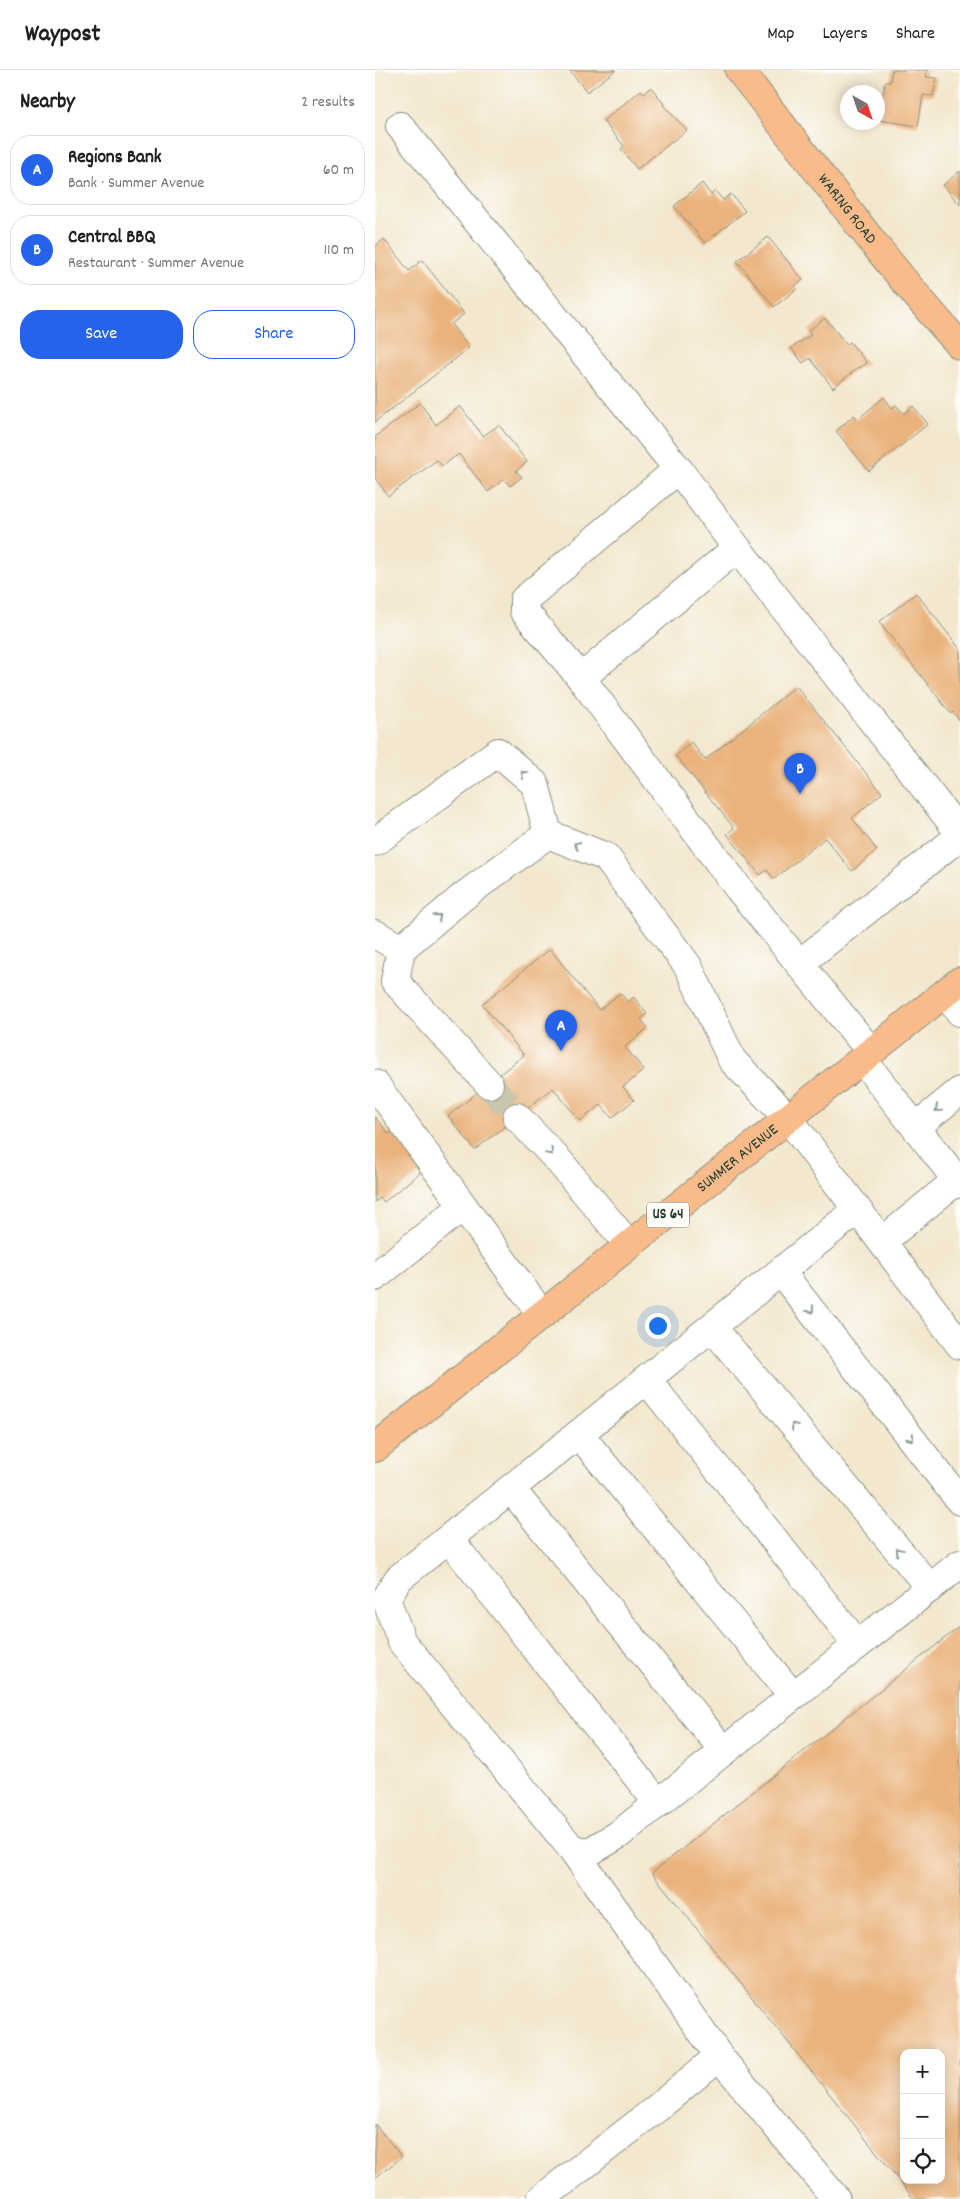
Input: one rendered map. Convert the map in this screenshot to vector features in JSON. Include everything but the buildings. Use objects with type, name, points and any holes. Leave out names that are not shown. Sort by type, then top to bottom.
[{"type":"main road","name":"WARING ROAD","points":[[741,71],[884,256],[928,310],[960,345]]},
{"type":"main road","name":"SUMMER AVENUE","points":[[375,1448],[866,1056],[955,995]]},
{"type":"lane","points":[[400,126],[677,470],[960,834],[799,964]]},
{"type":"lane","points":[[677,470],[524,600],[524,611],[581,678],[687,821],[799,964],[915,1127],[959,1182],[883,1241]]},
{"type":"lane","points":[[581,678],[737,548]]},
{"type":"lane","points":[[375,842],[498,752],[535,784],[549,834]]},
{"type":"lane","points":[[549,834],[606,857],[688,966],[732,1060],[788,1118],[960,1344]]},
{"type":"lane","points":[[489,1084],[395,981],[401,949],[465,895],[549,834]]},
{"type":"lane","points":[[375,934],[401,949]]},
{"type":"lane","points":[[375,1084],[542,1315]]},
{"type":"lane","points":[[915,1127],[960,1092]]},
{"type":"lane","points":[[517,1116],[558,1160],[629,1245]]},
{"type":"lane","points":[[375,1277],[463,1206]]},
{"type":"lane","points":[[836,2199],[719,2056],[572,1849],[402,1642],[386,1599],[399,1579],[857,1210]]},
{"type":"lane","points":[[781,1272],[960,1500]]},
{"type":"lane","points":[[712,1327],[930,1588]]},
{"type":"lane","points":[[647,1380],[857,1645]]},
{"type":"lane","points":[[579,1434],[793,1696]]},
{"type":"lane","points":[[511,1489],[724,1751]]},
{"type":"lane","points":[[449,1539],[658,1803]]},
{"type":"lane","points":[[572,1849],[589,1852],[618,1835],[960,1564]]},
{"type":"lane","points":[[541,2199],[656,2110],[719,2056]]},
{"type":"tunnel","points":[[489,1084],[517,1117]]},
{"type":"place","name":"Central BBQ","points":[[800,794]]},
{"type":"place","name":"Regions Bank","points":[[561,1051]]}]
